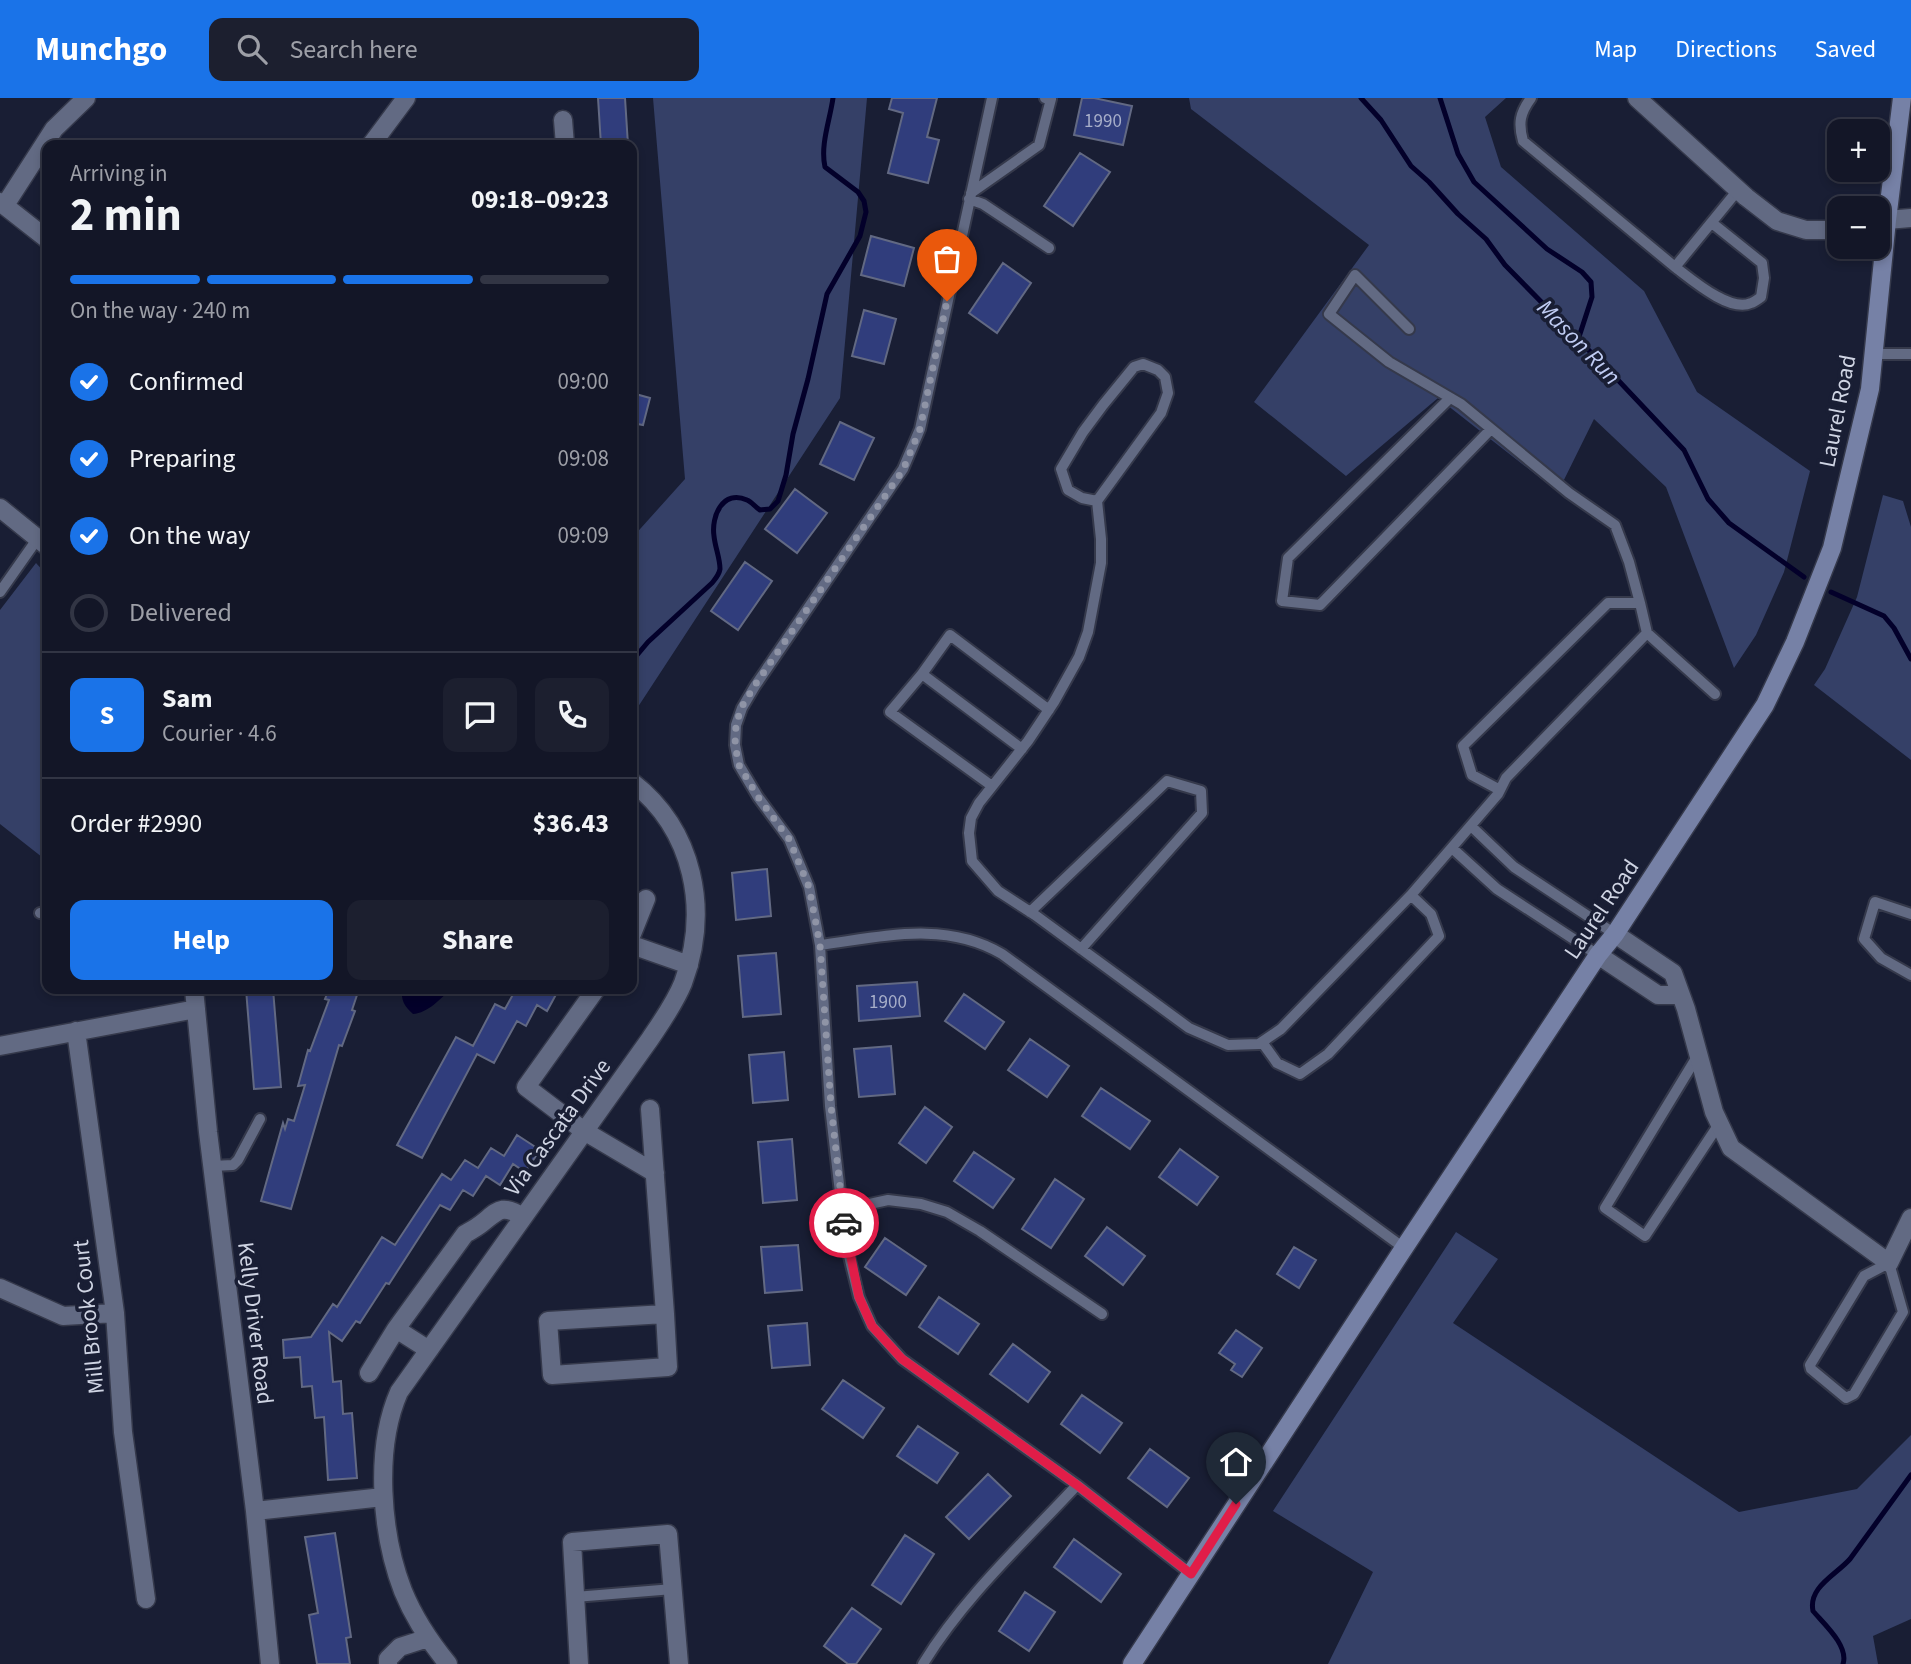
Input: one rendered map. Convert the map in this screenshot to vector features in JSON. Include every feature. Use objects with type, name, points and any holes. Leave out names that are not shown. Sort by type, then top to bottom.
[{"type":"main road","name":"Laurel Road","points":[[1889,196],[1905,105]]},
{"type":"main road","name":"Laurel Road","points":[[1132,1664],[1404,1248],[1765,705],[1795,642],[1832,548],[1870,388],[1881,259]]},
{"type":"street","points":[[46,140],[86,98]]},
{"type":"street","points":[[375,140],[406,98]]},
{"type":"street","points":[[1637,98],[1738,190],[1777,221],[1806,230],[1827,230]]},
{"type":"street","points":[[563,120],[565,140]]},
{"type":"street","points":[[42,146],[2,204],[42,235]]},
{"type":"street","points":[[1890,226],[1911,218]]},
{"type":"street","points":[[0,508],[42,541]]},
{"type":"street","name":"Via Cascata Drive","points":[[448,1664],[428,1638],[404,1592],[390,1544],[383,1497],[385,1455],[393,1406],[399,1392],[429,1349],[665,1017],[683,983],[689,965],[696,917],[693,881],[679,838],[653,800],[637,786]]},
{"type":"street","points":[[637,922],[646,899]]},
{"type":"street","points":[[1615,934],[1673,973],[1714,1112],[1731,1148],[1889,1263],[1911,1218]]},
{"type":"street","points":[[637,947],[689,965]]},
{"type":"street","points":[[1598,955],[1658,995],[1680,995]]},
{"type":"street","name":"Kelly Driver Road","points":[[194,994],[212,1166],[255,1511],[270,1664]]},
{"type":"street","points":[[592,994],[526,1087],[584,1131],[655,1173]]},
{"type":"street","points":[[0,1046],[196,1009]]},
{"type":"street","name":"Mill Brook Court","points":[[76,1031],[115,1313],[123,1432],[146,1599]]},
{"type":"street","points":[[650,1109],[665,1314],[668,1367],[552,1375],[548,1321],[665,1314]]},
{"type":"street","points":[[369,1373],[396,1329],[465,1234],[502,1209],[508,1209],[523,1217]]},
{"type":"street","points":[[0,1288],[63,1317],[115,1313]]},
{"type":"street","points":[[396,1329],[429,1349]]},
{"type":"street","points":[[255,1511],[383,1497]]},
{"type":"street","points":[[579,1664],[572,1542],[668,1534],[679,1664]]},
{"type":"street","points":[[388,1664],[388,1659],[400,1647],[428,1638]]},
{"type":"lane","points":[[992,98],[920,429],[903,470],[741,708],[736,725],[735,745],[739,765],[758,797],[789,839],[809,887],[820,945],[831,1106],[842,1210],[859,1297],[872,1326],[902,1359],[1077,1485],[1191,1574]]},
{"type":"lane","points":[[970,196],[1039,145],[1051,99],[1045,98]]},
{"type":"lane","points":[[1531,98],[1523,110],[1519,125],[1523,141],[1707,291],[1728,301],[1750,304],[1761,297],[1764,278],[1762,263],[1712,223]]},
{"type":"lane","points":[[1675,267],[1738,190]]},
{"type":"lane","points":[[970,196],[1049,248]]},
{"type":"lane","points":[[1409,329],[1355,275],[1329,314],[1389,362],[1461,404],[1569,493],[1615,525],[1629,562],[1647,634],[1714,694]]},
{"type":"lane","points":[[1874,354],[1911,354]]},
{"type":"lane","points":[[1097,501],[1082,498],[1068,490],[1061,469],[1103,405],[1134,367],[1143,364],[1158,370],[1165,377],[1168,393],[1161,413],[1097,501],[1101,563],[1088,632],[1079,657],[1049,710],[979,803],[971,818],[969,833],[972,861],[998,891],[1189,1028],[1228,1045],[1259,1044],[1281,1029],[1410,895],[1471,826],[1500,790],[1506,778],[1647,634]]},
{"type":"lane","points":[[1450,398],[1288,558],[1282,601],[1320,605],[1491,429]]},
{"type":"lane","points":[[0,592],[42,543]]},
{"type":"lane","points":[[1500,790],[1472,775],[1463,746],[1608,603],[1640,603]]},
{"type":"lane","points":[[992,786],[890,712],[950,635],[1049,710]]},
{"type":"lane","points":[[922,674],[1022,749]]},
{"type":"lane","points":[[1030,912],[1167,781],[1201,790],[1202,813],[1081,949]]},
{"type":"lane","points":[[1471,826],[1514,867],[1615,934]]},
{"type":"lane","points":[[1452,848],[1497,889],[1598,955]]},
{"type":"lane","points":[[1262,1042],[1277,1063],[1300,1074],[1328,1055],[1439,936],[1431,914],[1410,895]]},
{"type":"lane","points":[[1911,915],[1875,902],[1864,939],[1881,958],[1911,975]]},
{"type":"lane","points":[[820,945],[914,933],[944,934],[986,945],[1404,1248]]},
{"type":"lane","points":[[1698,1055],[1605,1208],[1646,1236],[1719,1124]]},
{"type":"lane","points":[[212,1166],[233,1165],[260,1119]]},
{"type":"lane","points":[[842,1210],[888,1200],[921,1204],[947,1212],[980,1231],[1102,1314]]},
{"type":"lane","points":[[1889,1263],[1903,1312],[1854,1394],[1846,1398],[1811,1369],[1810,1365],[1864,1276],[1889,1263]]},
{"type":"lane","points":[[923,1664],[968,1602],[1077,1485]]},
{"type":"lane","points":[[575,1597],[673,1589]]},
{"type":"shaded area","points":[[653,98],[867,98],[840,398],[637,708],[637,532],[685,479]]},
{"type":"shaded area","points":[[1189,98],[1506,98],[1485,117],[1501,167],[1644,291],[1697,392],[1810,471],[1784,572],[1756,635],[1734,668],[1666,487],[1594,419],[1558,492],[1438,398],[1346,476],[1254,402],[1369,245],[1191,109]]},
{"type":"shaded area","points":[[1883,495],[1903,501],[1911,527],[1911,760],[1814,685],[1825,669],[1857,597]]},
{"type":"shaded area","points":[[36,563],[42,570],[42,857],[0,824],[0,610]]},
{"type":"shaded area","points":[[446,994],[429,1008],[413,1014],[402,996]]},
{"type":"shaded area","points":[[1456,1232],[1498,1259],[1453,1323],[1739,1512],[1857,1489],[1911,1435],[1911,1619],[1873,1636],[1878,1664],[1328,1664],[1373,1572],[1273,1511]]},
{"type":"building","points":[[598,98],[625,98],[628,140],[601,140]]},
{"type":"building","points":[[892,98],[937,98],[927,137],[939,140],[928,183],[888,173],[903,113],[889,109]]},
{"type":"building","points":[[1082,98],[1132,106],[1123,145],[1074,135]]},
{"type":"building","points":[[1080,153],[1110,172],[1073,226],[1044,206]]},
{"type":"building","points":[[871,236],[914,248],[904,286],[861,275]]},
{"type":"building","points":[[1003,263],[1031,283],[997,333],[969,313]]},
{"type":"building","points":[[864,310],[896,319],[884,364],[852,356]]},
{"type":"building","points":[[637,394],[650,398],[643,425],[637,424]]},
{"type":"building","points":[[840,422],[874,438],[854,480],[820,464]]},
{"type":"building","points":[[795,489],[827,513],[797,553],[765,529]]},
{"type":"building","points":[[745,562],[772,581],[738,630],[711,611]]},
{"type":"building","points":[[767,869],[771,916],[736,920],[732,873]]},
{"type":"building","points":[[776,953],[781,1014],[743,1017],[738,956]]},
{"type":"building","points":[[917,982],[920,1016],[859,1021],[857,986]]},
{"type":"building","points":[[246,994],[273,994],[281,1087],[254,1089]]},
{"type":"building","points":[[327,994],[357,994],[352,1010],[355,1011],[342,1046],[339,1045],[291,1209],[261,1201],[283,1123],[285,1129],[288,1119],[294,1121],[305,1085],[298,1086],[308,1050],[310,1051],[329,1000],[325,999]]},
{"type":"building","points":[[513,994],[556,994],[547,1011],[537,1005],[526,1026],[517,1021],[494,1063],[477,1054],[422,1158],[397,1145],[456,1037],[473,1046],[495,1004],[505,1009]]},
{"type":"building","points":[[964,994],[1004,1022],[985,1049],[945,1021]]},
{"type":"building","points":[[1030,1039],[1069,1066],[1047,1097],[1008,1070]]},
{"type":"building","points":[[891,1046],[895,1094],[859,1097],[854,1049]]},
{"type":"building","points":[[784,1052],[788,1100],[753,1103],[749,1055]]},
{"type":"building","points":[[1101,1088],[1150,1121],[1130,1149],[1082,1116]]},
{"type":"building","points":[[925,1107],[952,1127],[926,1163],[899,1143]]},
{"type":"building","points":[[517,1135],[540,1150],[525,1172],[513,1164],[500,1185],[486,1176],[473,1196],[463,1190],[450,1210],[440,1205],[389,1284],[386,1283],[360,1323],[356,1321],[342,1341],[329,1332],[333,1382],[341,1381],[343,1414],[352,1413],[357,1478],[328,1480],[324,1417],[315,1418],[312,1386],[302,1387],[300,1357],[284,1358],[283,1340],[311,1337],[333,1304],[337,1307],[382,1237],[395,1245],[442,1174],[451,1180],[465,1160],[478,1168],[491,1148],[504,1156]]},
{"type":"building","points":[[792,1139],[797,1200],[763,1203],[758,1142]]},
{"type":"building","points":[[1180,1149],[1218,1177],[1197,1205],[1159,1177]]},
{"type":"building","points":[[974,1152],[1014,1179],[993,1208],[954,1181]]},
{"type":"building","points":[[1055,1179],[1084,1199],[1051,1248],[1022,1229]]},
{"type":"building","points":[[1107,1227],[1145,1256],[1123,1285],[1085,1256]]},
{"type":"building","points":[[885,1238],[926,1266],[906,1295],[865,1267]]},
{"type":"building","points":[[798,1245],[802,1290],[765,1293],[761,1247]]},
{"type":"building","points":[[1294,1247],[1316,1260],[1299,1288],[1277,1274]]},
{"type":"building","points":[[939,1297],[979,1324],[958,1354],[919,1327]]},
{"type":"building","points":[[807,1323],[810,1365],[772,1368],[768,1326]]},
{"type":"building","points":[[1236,1330],[1262,1348],[1242,1377],[1231,1370],[1235,1364],[1219,1353]]},
{"type":"building","points":[[1013,1344],[1050,1372],[1028,1402],[990,1374]]},
{"type":"building","points":[[843,1380],[884,1408],[863,1438],[822,1409]]},
{"type":"building","points":[[1082,1395],[1122,1423],[1100,1453],[1061,1424]]},
{"type":"building","points":[[918,1426],[958,1453],[937,1483],[897,1456]]},
{"type":"building","points":[[1150,1449],[1189,1478],[1167,1507],[1128,1478]]},
{"type":"building","points":[[988,1474],[1011,1496],[969,1539],[946,1517]]},
{"type":"building","points":[[335,1533],[351,1637],[346,1638],[350,1664],[317,1664],[309,1615],[318,1613],[305,1537]]},
{"type":"building","points":[[905,1535],[934,1554],[901,1604],[872,1585]]},
{"type":"building","points":[[1074,1539],[1121,1574],[1101,1602],[1054,1567]]},
{"type":"building","points":[[1025,1592],[1055,1612],[1029,1651],[999,1631]]},
{"type":"building","points":[[852,1608],[881,1629],[856,1664],[848,1664],[824,1646]]},
{"type":"waterway","points":[[637,655],[718,575],[720,565],[714,528],[720,506],[731,498],[739,498],[749,501],[760,510],[770,509],[778,501],[827,294],[860,236],[866,212],[864,201],[858,192],[825,167],[825,141],[833,98]]},
{"type":"waterway","name":"Mason Run","points":[[1361,98],[1381,120],[1411,166],[1486,239],[1505,265],[1684,450],[1708,499],[1729,523],[1804,577]]},
{"type":"waterway","points":[[1440,98],[1458,154],[1474,182],[1547,249],[1582,272],[1591,282],[1592,297],[1578,340]]},
{"type":"waterway","name":"Mason Run","points":[[1831,592],[1884,616],[1911,659]]},
{"type":"waterway","points":[[1843,1664],[1844,1657],[1839,1643],[1813,1611],[1815,1595],[1824,1582],[1850,1559],[1911,1475]]},
{"type":"way so far","points":[[844,1223],[831,1106],[820,945],[809,887],[789,839],[758,797],[739,765],[735,745],[736,725],[741,708],[755,685],[903,470],[920,429],[947,301]]},
{"type":"route","points":[[844,1223],[859,1297],[872,1326],[902,1359],[1077,1485],[1191,1574],[1236,1504]]}]
